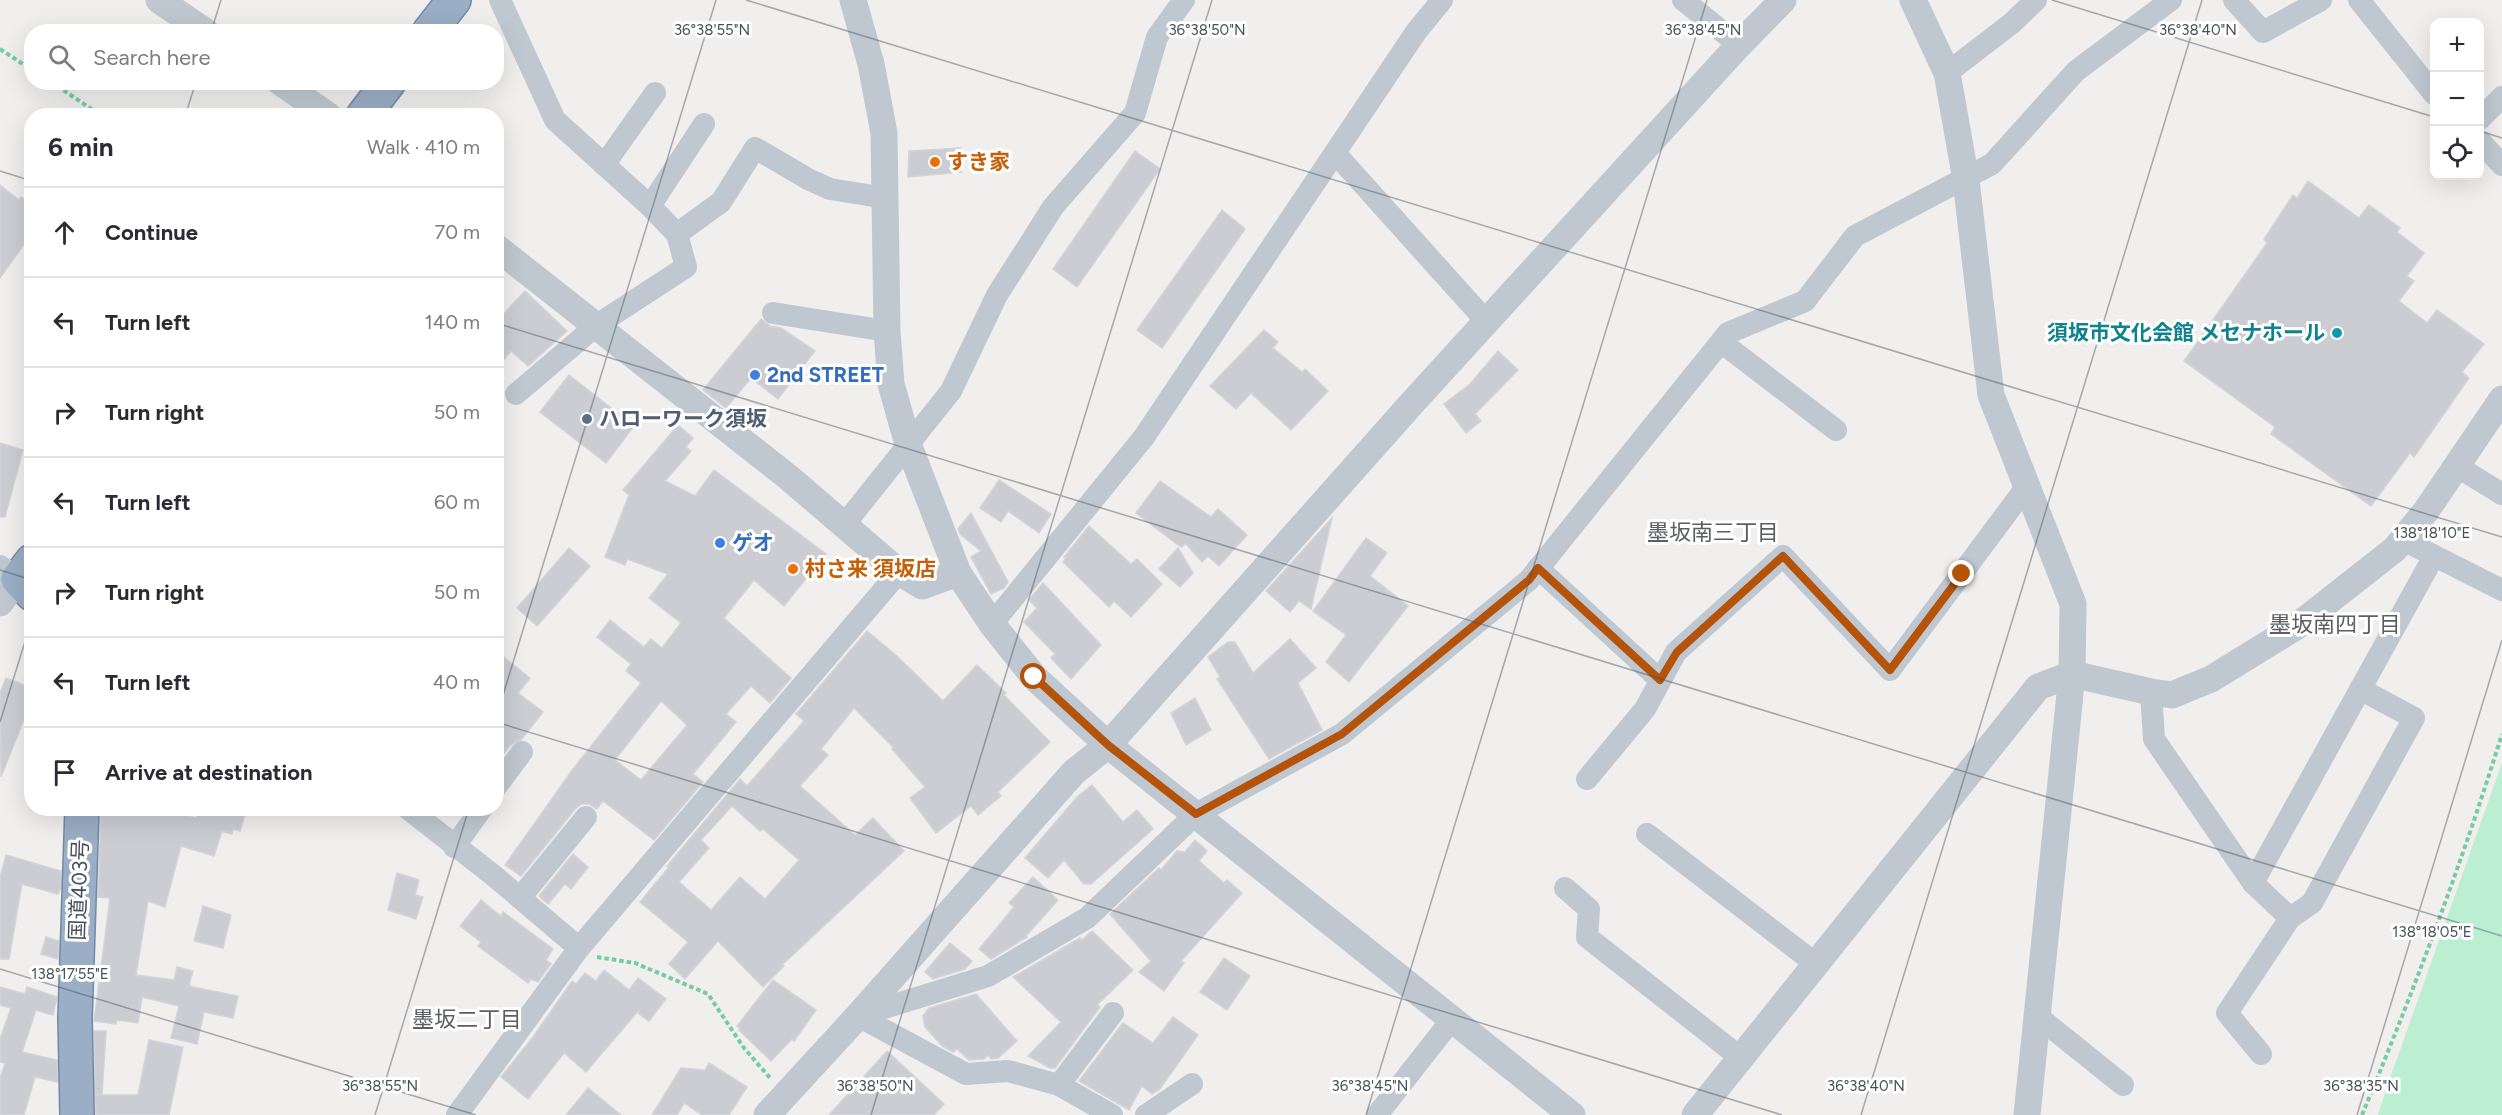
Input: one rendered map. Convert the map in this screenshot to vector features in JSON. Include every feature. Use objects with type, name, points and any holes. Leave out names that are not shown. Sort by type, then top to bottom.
[{"type":"highway","points":[[435,24],[454,0]]},
{"type":"highway","points":[[369,108],[383,90]]},
{"type":"highway","name":"国道403号","points":[[77,1115],[75,1018],[82,816]]},
{"type":"street","points":[[159,0],[194,24]]},
{"type":"street","points":[[500,0],[555,120],[650,206],[677,234],[686,267],[597,325],[516,394]]},
{"type":"street","points":[[853,0],[871,64],[884,133],[887,331],[891,384],[908,444],[958,573],[992,624],[1034,677],[1108,745],[1572,1115]]},
{"type":"street","points":[[844,525],[951,391],[998,296],[1053,207],[1135,113],[1157,38],[1184,0]]},
{"type":"street","points":[[992,624],[1144,437],[1416,32],[1442,0]]},
{"type":"street","points":[[1683,0],[1739,45]]},
{"type":"street","points":[[771,1110],[858,1016],[1074,772],[1108,745],[1486,321],[1783,0]]},
{"type":"street","points":[[1913,0],[1947,73],[1966,180],[1991,395],[2073,604],[2072,674],[2026,1115]]},
{"type":"street","points":[[1947,73],[2036,0]]},
{"type":"street","points":[[858,1016],[988,976],[1087,918],[1196,814],[1342,734],[1529,580],[1728,333],[1805,301],[1855,236],[1966,180],[1992,164],[2076,71],[2171,0]]},
{"type":"street","points":[[2234,0],[2263,32],[2321,0]]},
{"type":"street","points":[[2359,0],[2430,89]]},
{"type":"street","points":[[291,90],[317,108]]},
{"type":"street","points":[[604,165],[655,93]]},
{"type":"street","points":[[2484,115],[2502,97]]},
{"type":"street","points":[[650,206],[704,124]]},
{"type":"street","points":[[2484,145],[2502,165]]},
{"type":"street","points":[[677,234],[721,202],[755,148],[830,189],[886,198]]},
{"type":"street","points":[[1335,153],[1486,321]]},
{"type":"street","points":[[504,253],[788,477],[899,572],[922,586],[958,573]]},
{"type":"street","points":[[773,313],[887,331]]},
{"type":"street","points":[[1721,342],[1836,430]]},
{"type":"street","points":[[1695,1115],[2038,687],[2072,674],[2151,692],[2172,694],[2211,680],[2297,626],[2395,549],[2458,467],[2500,407]]},
{"type":"street","points":[[2458,467],[2502,494]]},
{"type":"street","points":[[1587,779],[1645,709],[1677,652],[1783,556],[1890,670],[2027,486]]},
{"type":"street","points":[[2403,540],[2502,590]]},
{"type":"street","points":[[2253,883],[2434,556]]},
{"type":"street","points":[[1538,568],[1660,680]]},
{"type":"street","points":[[457,1115],[579,948],[899,572]]},
{"type":"street","points":[[2261,1054],[2227,1013],[2290,918],[2312,903],[2414,718],[2360,689]]},
{"type":"street","points":[[2151,692],[2154,739],[2253,883],[2290,918]]},
{"type":"street","points":[[504,776],[522,752]]},
{"type":"street","points":[[417,816],[579,948]]},
{"type":"street","points":[[454,847],[476,816]]},
{"type":"street","points":[[520,898],[586,818]]},
{"type":"street","points":[[1647,834],[1816,964]]},
{"type":"street","points":[[1565,888],[1589,909],[1587,937],[1741,1058]]},
{"type":"street","points":[[1059,1085],[1113,1014]]},
{"type":"street","points":[[2036,1014],[2123,1085]]},
{"type":"street","points":[[858,1016],[966,1074],[1008,1071],[1059,1085],[1113,1115]]},
{"type":"street","points":[[1377,1115],[1453,1018]]},
{"type":"street","points":[[1146,1115],[1192,1084]]},
{"type":"path","points":[[0,50],[24,65]]},
{"type":"path","points":[[63,90],[90,108]]},
{"type":"path","points":[[2362,1115],[2399,1026],[2470,835],[2502,734]]},
{"type":"path","points":[[579,948],[596,957],[635,963],[708,994],[744,1048],[771,1110]]},
{"type":"green space","points":[[2502,763],[2502,1115],[2378,1115],[2388,1084]]},
{"type":"building","name":"すき家","points":[[961,148],[961,172],[908,177],[909,151]]},
{"type":"building","points":[[1135,151],[1160,169],[1077,287],[1053,269]]},
{"type":"building","name":"須坂市文化会館 メセナホール","points":[[2308,181],[2359,218],[2369,205],[2400,228],[2397,232],[2424,253],[2407,276],[2414,281],[2399,301],[2427,323],[2437,310],[2484,344],[2462,372],[2469,378],[2414,457],[2410,453],[2371,506],[2271,434],[2275,427],[2184,361],[2267,243],[2264,239],[2293,195],[2297,198]]},
{"type":"building","points":[[0,185],[19,200],[21,197],[24,199],[24,244],[0,278]]},
{"type":"building","points":[[1222,210],[1245,229],[1162,348],[1137,330]]},
{"type":"building","points":[[525,291],[567,331],[528,366],[511,351],[504,359],[504,313]]},
{"type":"building","name":"2nd STREET","points":[[761,319],[770,326],[781,328],[815,351],[778,399],[751,378],[726,408],[703,390]]},
{"type":"building","points":[[1264,330],[1278,342],[1273,348],[1302,372],[1305,369],[1328,391],[1291,430],[1251,393],[1236,409],[1210,386]]},
{"type":"building","points":[[1498,351],[1518,370],[1475,414],[1481,421],[1466,433],[1444,404],[1470,384]]},
{"type":"building","name":"ハローワーク須坂","points":[[569,375],[634,426],[606,463],[540,412]]},
{"type":"building","points":[[678,425],[693,438],[686,447],[691,451],[665,481],[695,496],[714,470],[826,554],[784,606],[754,580],[724,618],[791,678],[770,703],[751,686],[726,714],[736,722],[693,774],[703,782],[654,840],[603,801],[597,809],[589,804],[582,804],[576,808],[521,876],[505,865],[573,769],[641,683],[626,671],[631,664],[597,637],[610,620],[644,647],[651,639],[662,648],[681,623],[649,598],[668,574],[627,559],[625,565],[605,557],[629,495],[623,490]],"holes":[[[661,701],[687,725],[641,780],[615,760]]]},
{"type":"building","points":[[0,443],[23,450],[5,517],[0,517]]},
{"type":"building","points":[[999,480],[1051,514],[1039,533],[1008,511],[1001,522],[980,508]]},
{"type":"building","points":[[1160,481],[1211,517],[1218,509],[1247,535],[1219,566],[1208,556],[1202,562],[1186,544],[1181,547],[1136,513]]},
{"type":"building","points":[[971,513],[1008,582],[1004,588],[991,594],[971,557],[981,551],[960,534],[958,529]]},
{"type":"building","points":[[1332,518],[1311,609],[1299,601],[1290,612],[1266,591]]},
{"type":"building","points":[[1089,526],[1131,564],[1137,559],[1162,584],[1131,617],[1114,601],[1109,607],[1063,562],[1066,558],[1064,557]]},
{"type":"building","points":[[1366,538],[1387,553],[1370,576],[1408,606],[1349,682],[1326,662],[1346,635],[1313,611]]},
{"type":"building","points":[[569,548],[590,566],[537,626],[517,608]]},
{"type":"building","points":[[1178,548],[1193,573],[1180,587],[1159,569]]},
{"type":"building","points":[[1043,583],[1101,645],[1071,679],[1051,658],[1055,654],[1024,622],[1037,608],[1029,600]]},
{"type":"building","points":[[867,631],[897,656],[943,701],[977,665],[1050,742],[998,792],[1001,796],[978,815],[971,806],[936,833],[910,798],[925,787],[892,749],[894,748],[854,708],[821,749],[828,755],[800,786],[855,835],[873,818],[904,851],[782,965],[784,966],[763,987],[718,941],[685,979],[669,964],[688,942],[640,902],[740,779],[747,786],[804,721],[796,714]],"holes":[[[732,806],[760,831],[763,829],[799,860],[765,899],[740,877],[711,910],[679,882],[709,848],[701,840]]]},
{"type":"building","points":[[1290,639],[1316,668],[1298,683],[1322,730],[1269,759],[1217,679],[1220,677],[1208,657],[1228,642],[1235,642],[1253,673]]},
{"type":"building","points":[[504,657],[530,678],[518,693],[543,712],[522,739],[510,745],[504,753]]},
{"type":"building","points":[[6,678],[24,685],[24,719],[1,777],[0,693]]},
{"type":"building","points":[[1195,698],[1211,730],[1186,745],[1171,713]]},
{"type":"building","points":[[1092,785],[1123,822],[1137,810],[1153,829],[1091,884],[1084,884],[1064,860],[1048,878],[1025,858],[1077,797]]},
{"type":"building","points":[[101,816],[188,816],[196,818],[197,816],[245,816],[240,831],[233,829],[232,834],[222,831],[214,856],[181,846],[165,907],[148,901],[136,975],[174,980],[177,967],[193,971],[189,985],[238,996],[233,1018],[204,1012],[197,1044],[171,1038],[179,1006],[142,997],[138,1023],[117,1020],[116,1024],[94,1021],[110,898],[98,897]]},
{"type":"building","points":[[1195,840],[1207,851],[1199,861],[1224,883],[1227,880],[1242,893],[1181,961],[1184,963],[1164,991],[1139,972],[1151,961],[1110,914],[1159,868],[1161,870],[1177,851],[1185,852]]},
{"type":"building","points":[[573,854],[588,867],[571,889],[565,884],[548,904],[539,896]]},
{"type":"building","points":[[6,855],[61,871],[61,887],[58,894],[22,884],[9,959],[0,959],[0,878]]},
{"type":"building","points":[[397,873],[419,880],[415,895],[423,897],[416,919],[388,910]]},
{"type":"building","points":[[1033,877],[1058,900],[1027,937],[991,959],[979,949],[1014,907],[1009,903]]},
{"type":"building","points":[[481,900],[501,916],[503,912],[553,949],[546,960],[551,964],[538,982],[531,979],[528,983],[478,946],[481,942],[460,926]]},
{"type":"building","points":[[203,906],[231,915],[223,948],[194,941]]},
{"type":"building","points":[[1092,931],[1133,970],[1097,1005],[1100,1007],[1055,1068],[1050,1068],[1028,1056],[1061,1022],[1013,977],[1080,938],[1082,940]]},
{"type":"building","points":[[46,937],[59,941],[58,959],[41,954]]},
{"type":"building","points":[[950,943],[972,961],[965,969],[933,979],[925,972]]},
{"type":"building","points":[[1224,958],[1250,976],[1227,1010],[1200,992]]},
{"type":"building","points":[[604,970],[629,990],[638,978],[666,999],[649,1021],[639,1014],[639,1010],[586,1072],[564,1053],[528,1099],[501,1077],[533,1037],[572,981],[576,984],[585,973],[596,981]]},
{"type":"building","points":[[773,980],[816,1010],[794,1041],[792,1039],[771,1061],[737,1026]]},
{"type":"building","points":[[0,987],[25,994],[27,987],[57,997],[53,1015],[36,1010],[22,1052],[57,1060],[58,1082],[35,1077],[24,1115],[0,1115],[0,1079],[5,1063],[0,1062],[0,1039],[11,1008],[0,1005]]},
{"type":"building","points":[[976,994],[1017,1041],[998,1058],[991,1059],[988,1055],[984,1059],[969,1060],[957,1049],[953,1052],[942,1046],[925,1027],[923,1016],[929,1008]]},
{"type":"building","points":[[1173,1017],[1198,1035],[1160,1089],[1152,1094],[1142,1086],[1129,1110],[1079,1081],[1123,1023],[1153,1043]]},
{"type":"building","points":[[94,1031],[106,1031],[102,1094],[95,1094]]},
{"type":"building","points":[[149,1040],[183,1047],[169,1115],[96,1115],[95,1095],[138,1095]]},
{"type":"building","points":[[887,1051],[944,1104],[934,1115],[829,1115]]},
{"type":"building","points":[[709,1063],[747,1087],[729,1115],[702,1115],[684,1103],[677,1115],[652,1115],[681,1068],[705,1070]]},
{"type":"building","points":[[588,1088],[621,1115],[566,1115]]},
{"type":"place","name":"すき家","points":[[935,162]]},
{"type":"place","name":"須坂市文化会館 メセナホール","points":[[2337,333]]},
{"type":"place","name":"2nd STREET","points":[[755,375]]},
{"type":"place","name":"ハローワーク須坂","points":[[587,419]]},
{"type":"place","name":"ゲオ","points":[[720,543]]},
{"type":"place","name":"村さ来 須坂店","points":[[793,569]]},
{"type":"district","name":"墨坂南三丁目","points":[[1713,532]]},
{"type":"district","name":"墨坂南四丁目","points":[[2335,624]]},
{"type":"district","name":"墨坂二丁目","points":[[467,1019]]},
{"type":"route","points":[[1034,677],[1108,745],[1196,814],[1342,734],[1529,580],[1538,568],[1660,680],[1677,652],[1783,556],[1890,670],[1962,574]]}]
